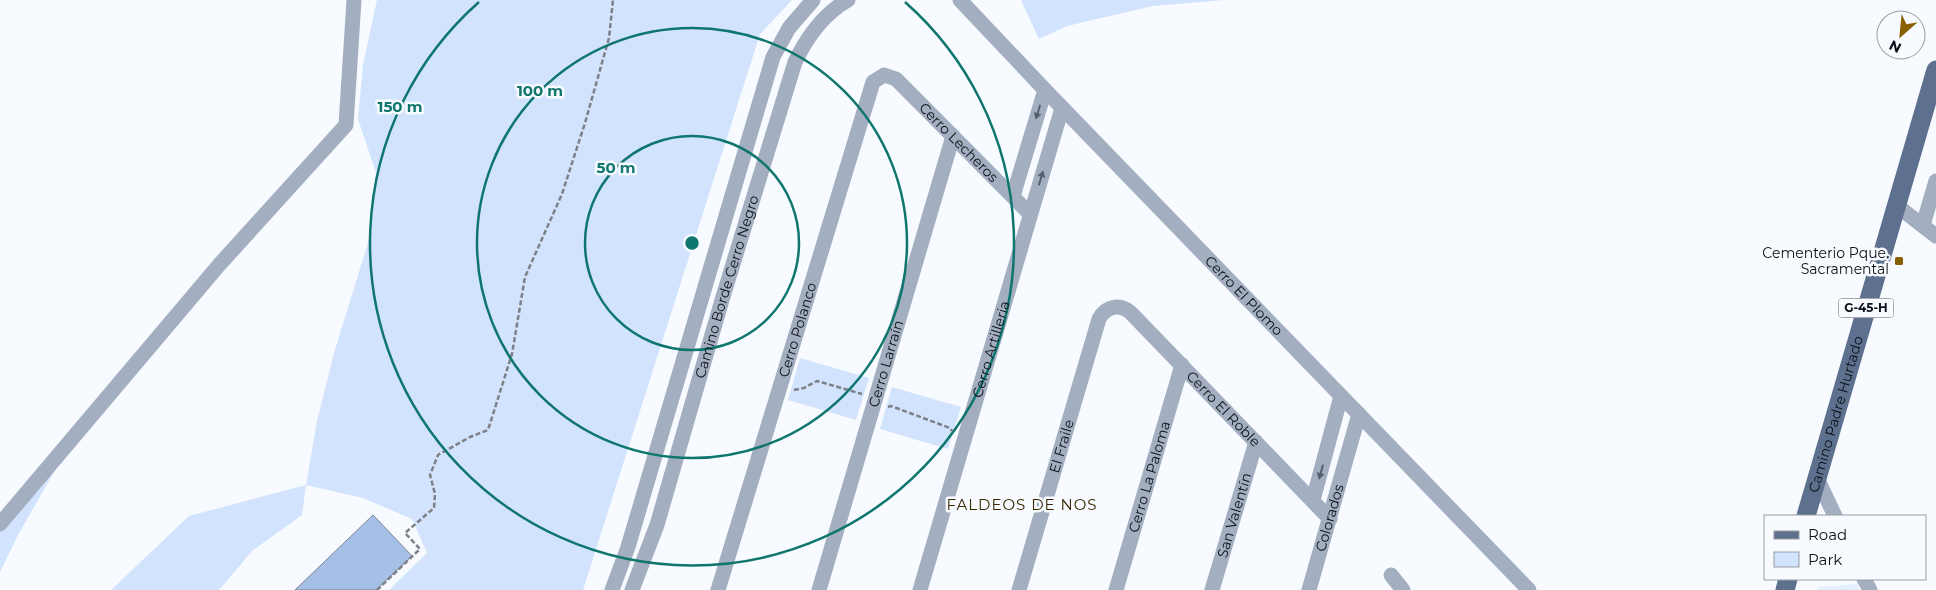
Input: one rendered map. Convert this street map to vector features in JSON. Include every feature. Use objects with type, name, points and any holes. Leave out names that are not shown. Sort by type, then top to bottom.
[{"type":"main road","name":"Camino Padre Hurtado","points":[[1806,515],[1936,70]]},
{"type":"street","points":[[0,524],[219,265],[346,126],[354,0]]},
{"type":"street","name":"Camino Borde Cerro Negro","points":[[612,590],[628,548],[773,57],[788,28],[813,0]]},
{"type":"street","name":"Camino Borde Cerro Negro","points":[[632,590],[657,525],[722,300],[795,62],[801,48],[819,23],[848,0]]},
{"type":"street","name":"Cerro El Plomo","points":[[960,0],[1062,108],[1529,590]]},
{"type":"street","name":"Cerro Lecheros","points":[[884,76],[892,76],[900,82],[1030,214]]},
{"type":"street","name":"Cerro Polanco","points":[[718,590],[871,87],[877,79],[884,76]]},
{"type":"street","points":[[1013,196],[1045,90]]},
{"type":"street","name":"Camino Padre Hurtado","points":[[1916,139],[1936,106]]},
{"type":"street","name":"Cerro Artilleria","points":[[920,590],[1062,108]]},
{"type":"street","name":"Cerro Larraín","points":[[819,590],[953,136]]},
{"type":"street","points":[[1923,225],[1936,181]]},
{"type":"street","points":[[1896,205],[1936,236]]},
{"type":"street","name":"Cerro El Roble","points":[[1113,307],[1127,309],[1330,519]]},
{"type":"street","name":"El Fraile","points":[[1019,590],[1100,319],[1102,314],[1113,307]]},
{"type":"street","name":"Cerro La Paloma","points":[[1116,590],[1182,365]]},
{"type":"street","name":"Colorados","points":[[1312,500],[1342,396]]},
{"type":"street","name":"Colorados","points":[[1309,590],[1359,414]]},
{"type":"street","points":[[1350,445],[1368,436],[1379,435]]},
{"type":"street","name":"San Valentín","points":[[1212,590],[1256,442]]},
{"type":"street","points":[[1817,478],[1835,515]]},
{"type":"street","points":[[1391,575],[1403,590]]},
{"type":"path","points":[[377,590],[420,549],[405,533],[434,508],[435,494],[430,475],[438,455],[470,437],[488,430],[512,354],[524,277],[562,194],[586,123],[609,38],[613,0]]},
{"type":"shaded area","points":[[1857,584],[1859,590],[1818,590],[1819,587]]},
{"type":"green space","points":[[377,0],[792,0],[760,34],[583,590],[389,590],[427,553],[412,519],[363,498],[306,485],[317,421],[334,353],[371,233],[376,173],[358,119],[363,65]]},
{"type":"green space","points":[[1021,0],[1224,0],[1153,6],[1067,26],[1039,39]]},
{"type":"green space","points":[[800,358],[869,378],[856,420],[788,400]]},
{"type":"green space","points":[[892,387],[961,407],[948,449],[880,429]]},
{"type":"green space","points":[[62,458],[19,533],[0,572],[0,530]]},
{"type":"green space","points":[[306,485],[302,515],[252,551],[219,590],[111,590],[189,516]]},
{"type":"building","points":[[373,515],[412,556],[376,590],[295,590]]},
{"type":"place","name":"Cementerio Pque. Sacramental","points":[[1899,261]]},
{"type":"district","name":"FALDEOS DE NOS","points":[[1022,505]]}]
